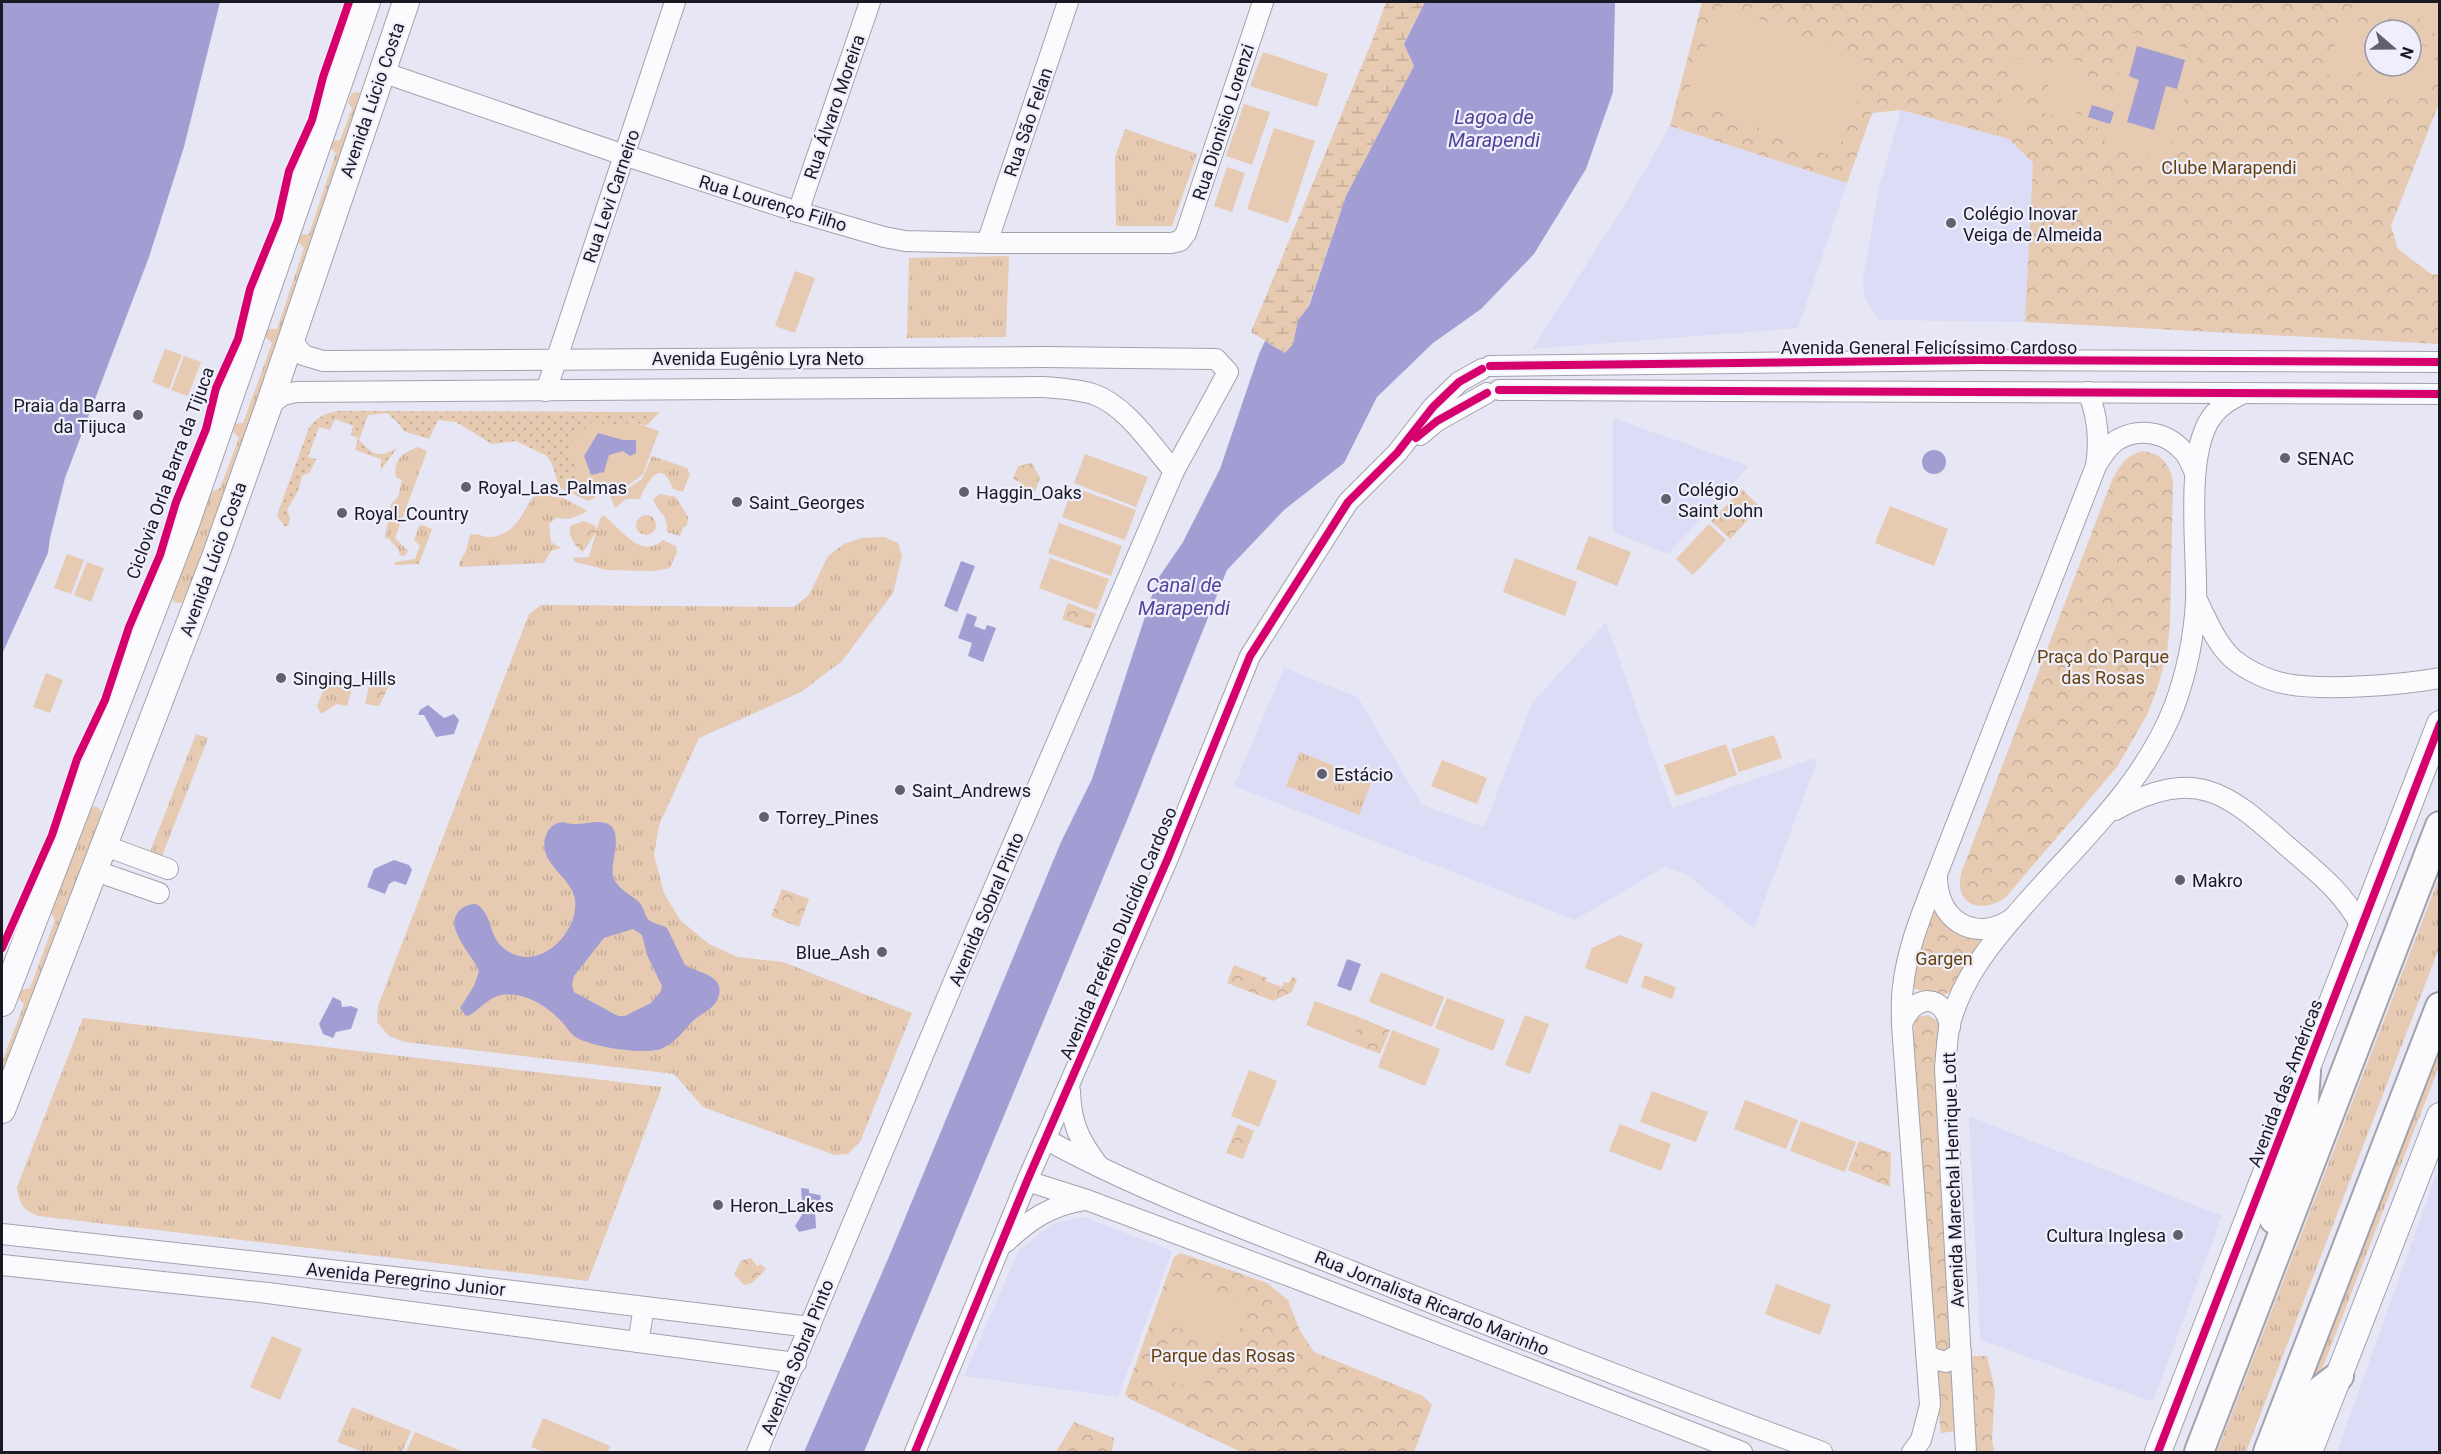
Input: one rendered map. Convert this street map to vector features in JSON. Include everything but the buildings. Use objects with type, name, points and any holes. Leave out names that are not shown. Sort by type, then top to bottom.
[{"type":"highway","points":[[2199,1452],[2439,826]]},
{"type":"highway","points":[[2268,1452],[2439,1007]]},
{"type":"highway","points":[[2262,1291],[2258,1266],[2274,1221],[2285,1166],[2303,1112],[2306,1072]]},
{"type":"highway","points":[[2293,1452],[2322,1389],[2339,1376]]},
{"type":"main road","name":"Avenida Lúcio Costa","points":[[2,1003],[186,524],[367,2]]},
{"type":"main road","name":"Avenida Lúcio Costa","points":[[2,1110],[215,557],[406,2]]},
{"type":"main road","points":[[186,524],[166,596],[167,604],[171,608],[180,610],[186,606],[215,557]]},
{"type":"main road","name":"Avenida das Américas","points":[[2158,1452],[2439,724]]},
{"type":"main road","points":[[55,864],[87,805],[97,800],[104,804],[107,812],[103,844]]},
{"type":"main road","points":[[2309,1452],[2439,1116]]},
{"type":"street","name":"Rua Levi Carneiro","points":[[546,391],[675,2]]},
{"type":"street","name":"Rua Álvaro Moreira","points":[[798,212],[870,2]]},
{"type":"street","name":"Rua São Felan","points":[[987,243],[1068,2]]},
{"type":"street","name":"Rua Dionisio Lorenzi","points":[[1180,241],[1190,223],[1263,2]]},
{"type":"street","name":"Rua Lourenço Filho","points":[[382,72],[798,212],[895,239],[987,243],[1180,241]]},
{"type":"street","name":"Avenida Eugênio Lyra Neto","points":[[291,339],[303,355],[323,361],[1043,357],[1216,359],[1228,372]]},
{"type":"street","points":[[1041,387],[1046,372],[1043,357]]},
{"type":"street","points":[[787,359],[787,389]]},
{"type":"street","points":[[1994,392],[1987,380],[1987,373],[1996,361]]},
{"type":"street","name":"Avenida General Felicíssimo Cardoso","points":[[1486,368],[1675,363],[2439,362]]},
{"type":"street","points":[[1675,363],[1668,369],[1666,380],[1670,388],[1679,390]]},
{"type":"street","points":[[1798,363],[1805,369],[1808,378],[1806,387],[1799,391]]},
{"type":"street","points":[[2285,363],[2295,369],[2297,377],[2288,393]]},
{"type":"street","points":[[1486,368],[1501,373],[1503,382],[1493,391],[1437,421],[1397,453],[1433,407],[1459,382],[1486,368]]},
{"type":"street","name":"Avenida Sobral Pinto","points":[[757,1452],[954,981],[1174,471],[1228,372]]},
{"type":"street","name":"Avenida Eugênio Lyra Neto","points":[[269,405],[283,395],[296,392],[1041,387],[1091,393],[1113,404],[1125,414],[1174,471]]},
{"type":"street","points":[[1493,391],[2439,394]]},
{"type":"street","name":"Avenida Marechal Henrique Lott","points":[[1912,1452],[1921,1440],[1930,1405],[1902,1025],[1902,989],[1913,940],[1937,874],[2096,466],[2099,436],[2088,392]]},
{"type":"street","name":"Avenida Marechal Henrique Lott","points":[[1966,1452],[1945,1069],[1950,1027],[1962,992],[1981,958],[2010,920],[2105,816],[2142,769],[2161,737],[2171,714],[2190,653],[2196,598],[2195,473],[2199,445],[2214,414],[2230,400],[2244,393]]},
{"type":"street","points":[[2096,466],[2117,440],[2135,433],[2154,433],[2171,440],[2185,453],[2195,473]]},
{"type":"street","name":"Avenida Prefeito Dulcídio Cardoso","points":[[915,1452],[1027,1181],[1047,1140],[1168,858],[1250,656],[1348,502],[1397,453]]},
{"type":"street","points":[[2196,598],[2218,640],[2232,657],[2277,682],[2327,687],[2439,678]]},
{"type":"street","points":[[2105,816],[2135,800],[2170,789],[2198,789],[2224,796],[2243,807],[2332,885],[2349,905],[2362,927]]},
{"type":"street","points":[[103,844],[168,869]]},
{"type":"street","points":[[93,870],[159,893]]},
{"type":"street","points":[[1937,874],[1937,890],[1942,905],[1949,915],[1961,923],[1973,929],[1987,929],[2001,926],[2010,920]]},
{"type":"street","points":[[1902,1025],[1912,1006],[1928,1001],[1944,1008],[1950,1027]]},
{"type":"street","points":[[1070,1086],[1072,1121],[1086,1150],[1102,1170]]},
{"type":"street","name":"Rua Jornalista Ricardo Marinho","points":[[1047,1140],[1102,1170],[1165,1197],[1512,1335],[1822,1452]]},
{"type":"street","name":"Rua Jornalista Ricardo Marinho","points":[[1027,1181],[1087,1200],[1300,1280],[1742,1452]]},
{"type":"street","points":[[1153,1226],[1165,1197]]},
{"type":"street","points":[[999,1248],[1020,1228],[1051,1208],[1087,1200]]},
{"type":"street","name":"Avenida Peregrino Junior","points":[[2,1234],[439,1282],[810,1327]]},
{"type":"street","points":[[1300,1280],[1311,1255]]},
{"type":"street","name":"Avenida Peregrino Junior","points":[[2,1265],[268,1293],[796,1363]]},
{"type":"street","points":[[434,1314],[439,1282]]},
{"type":"street","points":[[638,1342],[644,1307]]},
{"type":"street","points":[[1503,1360],[1512,1335]]},
{"type":"street","points":[[1926,1353],[1934,1359],[1946,1362],[1960,1352]]},
{"type":"street","points":[[1722,1444],[1719,1436],[1720,1429],[1733,1420]]},
{"type":"shaded area","name":"Colégio Inovar Veiga de Almeida","points":[[1901,110],[2009,139],[2033,163],[2025,322],[1878,320],[1864,296],[1863,279],[1879,188]]},
{"type":"shaded area","points":[[1670,126],[1847,183],[1798,328],[1532,349],[1629,198]]},
{"type":"shaded area","name":"Colégio Saint John","points":[[1613,418],[1749,466],[1668,554],[1613,532]]},
{"type":"shaded area","name":"Estácio","points":[[1606,622],[1672,808],[1815,758],[1817,762],[1754,928],[1686,874],[1664,867],[1575,920],[1234,786],[1284,668],[1358,697],[1422,805],[1484,827],[1532,703]]},
{"type":"shaded area","points":[[1969,1116],[2222,1216],[2153,1402],[1980,1340]]},
{"type":"shaded area","points":[[2436,1175],[2440,1177],[2439,1452],[2337,1452]]},
{"type":"shaded area","points":[[1084,1217],[1172,1251],[1118,1397],[964,1376],[1019,1250],[1053,1224]]},
{"type":"green space","points":[[1386,2],[1425,2],[1404,43],[1414,66],[1346,196],[1308,307],[1298,320],[1293,344],[1285,353],[1251,332],[1372,41]]},
{"type":"green space","name":"Clube Marapendi","points":[[1702,2],[2439,2],[2439,103],[2391,226],[2398,249],[2431,274],[2439,275],[2439,344],[2025,322],[2033,163],[2009,139],[1901,110],[1872,113],[1847,183],[1670,126]]},
{"type":"green space","points":[[2351,2],[2416,2],[2410,18],[2390,18]]},
{"type":"green space","points":[[2427,2],[2439,2],[2439,35],[2423,29],[2423,18],[2421,18]]},
{"type":"green space","points":[[1722,4],[1872,64],[1835,158],[1685,98]]},
{"type":"green space","points":[[2346,16],[2363,23],[2363,47],[2349,83],[2324,73]]},
{"type":"green space","points":[[2132,32],[2199,52],[2166,162],[2104,143],[2107,131],[2079,123],[2088,94],[2111,100]]},
{"type":"green space","points":[[2423,45],[2438,51],[2416,108],[2390,98],[2398,78],[2423,78]]},
{"type":"green space","points":[[1263,52],[1328,74],[1317,107],[1250,86]]},
{"type":"green space","points":[[2058,55],[2091,65],[2074,122],[2040,112]]},
{"type":"green space","points":[[2014,57],[2048,68],[2042,85],[2009,74]]},
{"type":"green space","points":[[2363,68],[2363,78],[2388,78],[2382,95],[2356,86]]},
{"type":"green space","points":[[357,92],[367,96],[222,514],[208,535],[184,601],[174,602],[170,594],[205,495],[220,488],[239,438],[230,428],[231,424],[243,423],[272,343],[263,335],[265,329],[277,329],[304,248],[296,240],[298,235],[309,234],[336,153],[328,146],[330,141],[340,140],[352,109],[348,102],[352,93]]},
{"type":"green space","points":[[2002,97],[2035,107],[2030,124],[1996,114]]},
{"type":"green space","points":[[1244,104],[1270,112],[1252,165],[1226,156]]},
{"type":"green space","points":[[1274,128],[1315,141],[1288,223],[1247,209]]},
{"type":"green space","points":[[1125,129],[1197,154],[1172,226],[1116,226],[1115,157]]},
{"type":"green space","points":[[1227,167],[1245,173],[1232,212],[1214,206]]},
{"type":"green space","points":[[1009,256],[1006,337],[907,338],[909,258]]},
{"type":"green space","points":[[795,271],[815,278],[795,333],[775,326]]},
{"type":"green space","points":[[165,349],[182,355],[169,389],[152,382]]},
{"type":"green space","points":[[184,356],[201,362],[188,396],[171,390]]},
{"type":"green space","points":[[339,411],[660,412],[646,426],[631,421],[578,484],[596,488],[595,498],[588,501],[559,487],[547,456],[516,441],[492,444],[456,422],[438,420],[429,439],[403,431],[387,413],[368,415],[359,440],[377,454],[397,448],[381,470],[381,459],[355,450],[358,438],[351,435],[353,426],[335,419],[330,430],[319,427],[308,457],[316,459],[310,472],[302,476],[298,491],[287,510],[290,518],[288,526],[284,526],[277,515],[309,428],[322,416]]},
{"type":"green space","points":[[593,421],[620,428],[630,421],[659,431],[643,474],[618,493],[578,484],[570,443]]},
{"type":"green space","points":[[418,447],[427,451],[395,538],[408,551],[405,556],[400,555],[398,549],[388,538],[385,538],[391,504],[398,497],[402,480],[396,477],[396,465],[404,454]]},
{"type":"green space","name":"Praça do Parque das Rosas","points":[[2142,451],[2155,454],[2163,460],[2173,481],[2170,623],[2167,652],[2147,715],[2117,767],[2005,898],[1986,905],[1970,903],[1961,891],[1962,871],[2112,480],[2124,462]]},
{"type":"green space","points":[[1085,454],[1148,477],[1136,507],[1074,483]]},
{"type":"green space","points":[[652,456],[687,468],[690,474],[683,492],[673,489],[669,480],[660,473],[651,479],[640,499],[626,499],[615,508],[610,496],[616,496],[642,479]]},
{"type":"green space","points":[[1032,463],[1040,478],[1033,496],[1026,499],[1017,496],[1022,483],[1013,479],[1018,466]]},
{"type":"green space","points":[[544,486],[552,497],[561,497],[586,510],[569,519],[556,518],[549,524],[551,542],[561,548],[551,551],[544,563],[460,567],[459,563],[466,551],[470,535],[492,537],[510,530]]},
{"type":"green space","points":[[1073,487],[1136,510],[1125,540],[1062,517]]},
{"type":"green space","points":[[1742,489],[1760,507],[1730,539],[1711,521]]},
{"type":"green space","points":[[660,494],[676,497],[688,517],[687,525],[680,536],[667,532],[666,521],[653,499]]},
{"type":"green space","points":[[1890,506],[1948,529],[1934,566],[1875,543]]},
{"type":"green space","points":[[603,515],[638,544],[646,547],[663,540],[676,546],[677,552],[670,568],[654,571],[608,570],[575,562],[573,558],[589,557]]},
{"type":"green space","points":[[642,515],[650,515],[656,521],[656,529],[650,535],[642,535],[636,529],[636,521]]},
{"type":"green space","points":[[584,521],[598,529],[583,552],[573,541],[570,526]]},
{"type":"green space","points":[[1059,523],[1122,546],[1111,576],[1048,553]]},
{"type":"green space","points":[[1709,524],[1726,540],[1693,575],[1676,559]]},
{"type":"green space","points":[[419,526],[432,529],[419,564],[394,565],[395,562],[415,559],[420,546],[414,540]]},
{"type":"green space","points":[[1589,536],[1631,552],[1617,586],[1576,569]]},
{"type":"green space","points":[[884,537],[898,543],[902,556],[893,593],[842,661],[801,692],[699,738],[659,825],[654,855],[664,893],[680,920],[709,944],[737,957],[783,962],[912,1013],[860,1142],[848,1154],[835,1155],[703,1107],[674,1074],[405,1042],[389,1036],[377,1022],[378,1006],[529,614],[541,605],[794,607],[809,595],[828,556],[844,544],[861,538]]},
{"type":"green space","points":[[67,554],[84,560],[71,594],[54,588]]},
{"type":"green space","points":[[1050,558],[1109,579],[1097,610],[1039,588]]},
{"type":"green space","points":[[1515,558],[1577,582],[1565,616],[1503,592]]},
{"type":"green space","points":[[87,562],[104,568],[91,602],[74,595]]},
{"type":"green space","points":[[1068,603],[1096,614],[1090,629],[1062,619]]},
{"type":"green space","points":[[332,670],[347,675],[352,689],[347,706],[337,704],[321,714],[317,706]]},
{"type":"green space","points":[[46,673],[63,680],[50,713],[33,707]]},
{"type":"green space","points":[[376,676],[390,684],[379,706],[365,704],[370,682]]},
{"type":"green space","points":[[196,734],[208,738],[162,856],[150,852]]},
{"type":"green space","points":[[1774,735],[1782,758],[1739,772],[1731,749]]},
{"type":"green space","points":[[1726,744],[1737,775],[1676,796],[1664,765]]},
{"type":"green space","points":[[1300,752],[1372,781],[1359,815],[1286,786]]},
{"type":"green space","points":[[1442,760],[1487,778],[1477,804],[1431,786]]},
{"type":"green space","points":[[95,806],[102,814],[76,880],[74,901],[2,1092],[2,1062],[24,1004],[16,995],[18,991],[30,988],[55,920],[49,908],[51,895],[64,879],[90,809]]},
{"type":"green space","points":[[2439,878],[2439,948],[2246,1452],[2217,1452]]},
{"type":"green space","points":[[782,889],[809,899],[799,927],[771,916]]},
{"type":"green space","name":"Gargen","points":[[1933,900],[1954,928],[1975,938],[1986,940],[1963,984],[1942,996],[1909,987]]},
{"type":"green space","points":[[1620,935],[1643,944],[1627,984],[1585,968],[1592,948]]},
{"type":"green space","points":[[1234,965],[1267,978],[1266,981],[1282,987],[1284,982],[1289,983],[1292,977],[1297,979],[1292,992],[1273,1001],[1227,983]]},
{"type":"green space","points":[[1381,972],[1444,997],[1432,1027],[1369,1002]]},
{"type":"green space","points":[[1645,975],[1676,987],[1672,999],[1641,987]]},
{"type":"green space","points":[[1447,998],[1505,1020],[1493,1051],[1435,1028]]},
{"type":"green space","points":[[1315,1001],[1361,1018],[1351,1043],[1306,1025]]},
{"type":"green space","points":[[1525,1015],[1549,1024],[1530,1074],[1505,1065]]},
{"type":"green space","points":[[1927,1015],[1938,1021],[1957,1431],[1941,1433],[1911,1055],[1915,1018]]},
{"type":"green space","points":[[83,1018],[662,1087],[588,1281],[38,1216],[23,1206],[17,1187]]},
{"type":"green space","points":[[1361,1018],[1390,1030],[1380,1054],[1351,1043]]},
{"type":"green space","points":[[2439,1029],[2439,1066],[2297,1434],[2285,1452],[2326,1324]]},
{"type":"green space","points":[[1392,1030],[1440,1049],[1425,1086],[1378,1067]]},
{"type":"green space","points":[[1249,1070],[1277,1081],[1259,1127],[1231,1116]]},
{"type":"green space","points":[[1652,1091],[1708,1112],[1696,1142],[1640,1122]]},
{"type":"green space","points":[[1745,1100],[1798,1120],[1786,1149],[1734,1129]]},
{"type":"green space","points":[[1801,1121],[1856,1142],[1845,1172],[1790,1151]]},
{"type":"green space","points":[[1238,1124],[1254,1131],[1243,1159],[1226,1153]]},
{"type":"green space","points":[[1620,1124],[1671,1144],[1661,1171],[1609,1151]]},
{"type":"green space","points":[[1859,1141],[1891,1153],[1890,1187],[1848,1170]]},
{"type":"green space","name":"Parque das Rosas","points":[[1181,1253],[1267,1283],[1288,1300],[1300,1331],[1314,1352],[1423,1396],[1432,1405],[1414,1452],[1241,1452],[1130,1399],[1125,1394],[1174,1257]]},
{"type":"green space","points":[[751,1258],[757,1266],[761,1264],[766,1269],[752,1283],[744,1285],[734,1274],[741,1261]]},
{"type":"green space","points":[[1172,1276],[1249,1304],[1233,1348],[1156,1320]]},
{"type":"green space","points":[[1776,1284],[1831,1305],[1820,1335],[1765,1314]]},
{"type":"green space","points":[[272,1336],[302,1349],[280,1400],[250,1387]]},
{"type":"green space","points":[[1164,1343],[1212,1360],[1201,1392],[1153,1374]]},
{"type":"green space","points":[[1965,1356],[1987,1356],[1995,1390],[1992,1438],[1994,1452],[1972,1452]]},
{"type":"green space","points":[[352,1407],[411,1431],[402,1452],[363,1452],[337,1442]]},
{"type":"green space","points":[[543,1418],[610,1446],[608,1452],[544,1452],[531,1447]]},
{"type":"green space","points":[[1074,1422],[1114,1438],[1112,1452],[1056,1452]]},
{"type":"green space","points":[[415,1432],[464,1452],[406,1452]]},
{"type":"water","points":[[2,2],[220,2],[184,147],[149,257],[65,478],[48,553],[2,654]]},
{"type":"water","name":"Lagoa de Marapendi","points":[[1425,2],[1615,2],[1613,92],[1586,169],[1534,254],[1481,309],[1433,343],[1377,397],[1344,463],[1284,510],[1227,570],[1130,813],[864,1452],[804,1452],[888,1259],[1061,842],[1092,779],[1157,580],[1183,542],[1220,469],[1265,341],[1285,353],[1293,344],[1298,320],[1309,306],[1346,196],[1414,66],[1404,44]]},
{"type":"water","points":[[2137,46],[2185,60],[2177,89],[2166,86],[2154,130],[2127,122],[2139,80],[2129,76]]},
{"type":"water","points":[[2092,105],[2114,112],[2110,124],[2088,117]]},
{"type":"water","points":[[598,433],[623,440],[636,440],[636,453],[630,456],[623,451],[609,455],[604,472],[591,475],[584,456]]},
{"type":"water","points":[[1934,450],[1942,454],[1946,462],[1942,470],[1934,474],[1926,470],[1922,462],[1926,454]]},
{"type":"water","points":[[961,561],[975,566],[957,612],[944,606]]},
{"type":"water","points":[[967,613],[977,617],[974,626],[985,630],[987,625],[996,628],[983,662],[968,656],[972,643],[958,638]]},
{"type":"water","points":[[428,705],[444,718],[454,714],[459,720],[454,734],[436,737],[424,715],[418,715],[420,710]]},
{"type":"water","points":[[563,822],[575,824],[603,822],[613,828],[616,840],[613,876],[617,884],[639,902],[650,921],[667,928],[685,965],[709,976],[718,983],[719,995],[711,1008],[663,1048],[632,1051],[592,1044],[572,1034],[549,1010],[534,1001],[518,996],[497,996],[466,1016],[460,1008],[474,986],[479,971],[457,933],[455,918],[463,908],[476,904],[482,909],[498,942],[513,954],[525,957],[536,956],[557,944],[565,934],[575,912],[575,900],[567,883],[549,860],[544,842],[548,831],[556,824]],"holes":[[[633,929],[642,935],[647,955],[662,986],[661,991],[651,1003],[625,1016],[618,1016],[574,992],[572,985],[574,976],[604,938]]]},
{"type":"water","points":[[394,860],[409,865],[412,870],[406,885],[394,881],[389,884],[385,894],[367,887],[374,869]]},
{"type":"water","points":[[1347,959],[1361,964],[1351,991],[1337,986]]},
{"type":"water","points":[[333,997],[341,1001],[342,1007],[351,1006],[358,1009],[351,1029],[336,1032],[333,1038],[323,1034],[319,1024]]},
{"type":"water","points":[[801,1188],[809,1189],[809,1193],[820,1195],[821,1198],[815,1210],[816,1228],[799,1232],[795,1226],[803,1213]]},
{"type":"cycle path","name":"Ciclovia Orla Barra da Tijuca","points":[[2,948],[52,835],[77,759],[105,700],[129,627],[160,555],[176,502],[206,429],[216,388],[238,339],[250,289],[278,220],[289,171],[312,120],[323,77],[349,2]]},
{"type":"cycle path","points":[[1490,366],[1979,360],[2440,362]]},
{"type":"cycle path","points":[[915,1452],[1027,1181],[1168,858],[1250,656],[1348,502],[1397,453],[1433,407],[1459,382],[1482,369]]},
{"type":"cycle path","points":[[1499,390],[2440,394]]},
{"type":"cycle path","points":[[1416,438],[1437,421],[1487,393]]},
{"type":"cycle path","points":[[2158,1452],[2440,724]]},
{"type":"place","name":"Colégio Inovar Veiga de Almeida","points":[[1951,223]]},
{"type":"place","name":"Praia da Barra da Tijuca","points":[[138,415]]},
{"type":"place","name":"SENAC","points":[[2285,458]]},
{"type":"place","name":"Royal_Las_Palmas","points":[[466,487]]},
{"type":"place","name":"Haggin_Oaks","points":[[964,492]]},
{"type":"place","name":"Colégio Saint John","points":[[1666,499]]},
{"type":"place","name":"Saint_Georges","points":[[737,502]]},
{"type":"place","name":"Royal_Country","points":[[342,513]]},
{"type":"place","name":"Singing_Hills","points":[[281,678]]},
{"type":"place","name":"Estácio","points":[[1322,774]]},
{"type":"place","name":"Saint_Andrews","points":[[900,790]]},
{"type":"place","name":"Torrey_Pines","points":[[764,817]]},
{"type":"place","name":"Makro","points":[[2180,880]]},
{"type":"place","name":"Blue_Ash","points":[[882,952]]},
{"type":"place","name":"Heron_Lakes","points":[[718,1205]]},
{"type":"place","name":"Cultura Inglesa","points":[[2178,1235]]},
{"type":"water label","name":"Canal de Marapendi","points":[[1184,596]]}]
